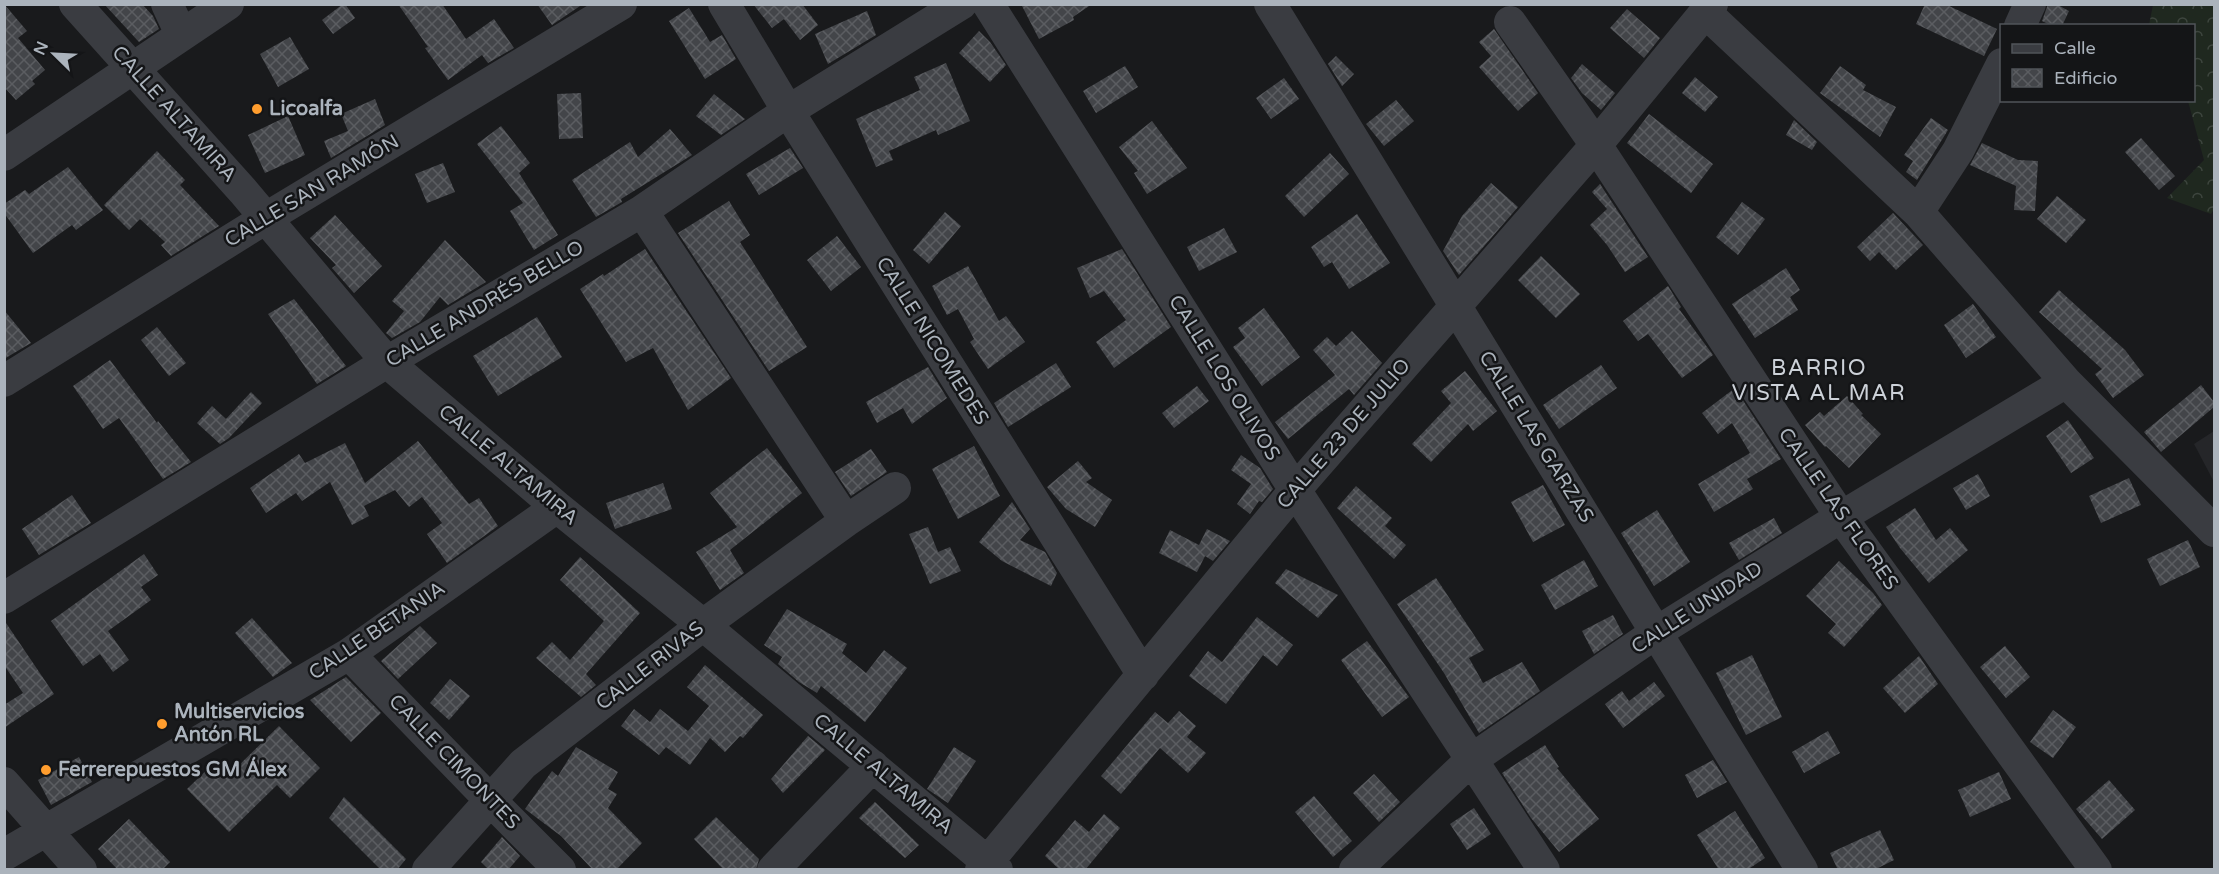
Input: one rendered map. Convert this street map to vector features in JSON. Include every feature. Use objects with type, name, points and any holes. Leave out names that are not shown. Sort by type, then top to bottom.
[{"type":"street","name":"CALLE ALTAMIRA","points":[[75,4],[266,218],[387,362],[556,507],[873,766],[988,867]]},
{"type":"street","points":[[167,4],[181,34]]},
{"type":"street","points":[[4,155],[134,70],[181,34],[228,4]]},
{"type":"street","name":"CALLE SAN RAMÓN","points":[[4,381],[266,218],[621,4]]},
{"type":"street","name":"CALLE NICOMEDES","points":[[724,4],[788,111],[1143,675]]},
{"type":"street","name":"CALLE ANDRÉS BELLO","points":[[4,598],[387,362],[642,211],[788,111],[961,4]]},
{"type":"street","name":"CALLE LOS OLIVOS","points":[[988,4],[1295,490],[1544,870]]},
{"type":"street","name":"CALLE LAS GARZAS","points":[[1269,4],[1802,870]]},
{"type":"street","points":[[2021,24],[2030,4]]},
{"type":"street","points":[[1709,8],[1918,212],[2066,382],[2214,531]]},
{"type":"street","name":"CALLE 23 DE JULIO","points":[[988,867],[1295,490],[1596,144],[1709,8]]},
{"type":"street","name":"CALLE LAS FLORES","points":[[1510,22],[1596,144],[1841,517],[2096,870]]},
{"type":"street","points":[[1918,212],[1958,151],[2000,66]]},
{"type":"street","points":[[642,211],[846,521]]},
{"type":"street","name":"CALLE UNIDAD","points":[[1355,870],[1471,760],[1657,632],[1841,517],[2066,382]]},
{"type":"street","name":"CALLE RIVAS","points":[[428,870],[523,764],[703,625],[895,488]]},
{"type":"street","name":"CALLE BETANIA","points":[[4,855],[349,654],[556,507]]},
{"type":"street","name":"CALLE CIMONTES","points":[[349,654],[560,870]]},
{"type":"street","points":[[773,870],[873,766]]},
{"type":"street","points":[[4,783],[81,870]]},
{"type":"shaded area","points":[[2214,431],[2214,482],[2194,444]]},
{"type":"green space","points":[[2153,5],[2214,5],[2214,209],[2211,214],[2167,198],[2204,160],[2188,102],[2195,102],[2195,24],[2149,24]]},
{"type":"building","points":[[4,4],[27,31],[18,38],[45,70],[32,81],[35,84],[16,100],[4,87]]},
{"type":"building","points":[[104,4],[142,4],[153,16],[159,29],[139,42]]},
{"type":"building","points":[[343,4],[355,18],[333,34],[322,20]]},
{"type":"building","points":[[398,4],[442,4],[466,39],[494,19],[514,48],[488,63],[482,55],[448,80]]},
{"type":"building","points":[[537,4],[583,4],[552,25]]},
{"type":"building","points":[[753,4],[802,4],[818,25],[800,40],[784,19],[772,28]]},
{"type":"building","points":[[1021,4],[1092,4],[1073,17],[1074,20],[1039,39]]},
{"type":"building","points":[[1925,4],[1945,4],[1997,29],[1984,56],[1916,24]]},
{"type":"building","points":[[2048,4],[2056,4],[2069,11],[2063,24],[2048,24],[2042,21]]},
{"type":"building","points":[[689,8],[710,42],[722,35],[736,59],[705,79],[669,21]]},
{"type":"building","points":[[1627,9],[1660,38],[1644,58],[1610,28]]},
{"type":"building","points":[[867,11],[876,35],[828,64],[815,34]]},
{"type":"building","points":[[1494,29],[1538,93],[1518,111],[1479,67],[1491,56],[1479,42]]},
{"type":"building","points":[[979,31],[1006,65],[990,82],[959,53]]},
{"type":"building","points":[[290,37],[309,69],[278,87],[260,54]]},
{"type":"building","points":[[1336,56],[1354,74],[1342,86],[1328,64]]},
{"type":"building","points":[[946,63],[970,121],[938,135],[936,130],[889,151],[893,160],[876,167],[856,119],[920,90],[914,77]]},
{"type":"building","points":[[1582,64],[1615,93],[1601,110],[1582,93],[1571,78]]},
{"type":"building","points":[[1125,66],[1138,87],[1096,113],[1083,91]]},
{"type":"building","points":[[1840,66],[1866,85],[1863,90],[1896,107],[1880,137],[1820,93]]},
{"type":"building","points":[[1695,77],[1718,97],[1705,112],[1682,93]]},
{"type":"building","points":[[1284,78],[1299,99],[1271,119],[1256,98]]},
{"type":"building","points":[[581,93],[583,138],[559,139],[557,94]]},
{"type":"building","points":[[714,94],[745,119],[721,135],[696,116]]},
{"type":"building","points":[[375,99],[385,125],[331,158],[324,141],[348,131],[341,114]]},
{"type":"building","points":[[1396,100],[1414,121],[1384,146],[1366,124]]},
{"type":"building","points":[[1649,114],[1713,164],[1691,193],[1627,143]]},
{"type":"building","points":[[288,116],[305,155],[265,173],[248,135]]},
{"type":"building","points":[[1931,118],[1948,130],[1917,180],[1906,172],[1913,161],[1904,155]]},
{"type":"building","points":[[1794,120],[1817,142],[1812,150],[1786,135]]},
{"type":"building","points":[[1152,121],[1187,168],[1147,194],[1134,173],[1138,171],[1119,147]]},
{"type":"building","points":[[501,126],[530,163],[519,173],[558,235],[534,250],[510,211],[523,203],[477,144]]},
{"type":"building","points":[[670,129],[692,155],[596,217],[572,180],[630,142],[638,157]]},
{"type":"building","points":[[2141,138],[2175,176],[2159,190],[2125,152]]},
{"type":"building","points":[[1982,143],[2018,160],[2038,161],[2035,211],[2014,210],[2016,186],[1970,165]]},
{"type":"building","points":[[790,148],[803,168],[759,195],[746,174]]},
{"type":"building","points":[[157,151],[185,180],[180,185],[219,226],[171,256],[161,245],[165,242],[140,219],[129,230],[104,205]]},
{"type":"building","points":[[1330,153],[1349,174],[1304,217],[1285,196]]},
{"type":"building","points":[[443,163],[455,192],[427,203],[415,174]]},
{"type":"building","points":[[68,167],[103,210],[76,230],[72,225],[33,253],[4,213],[4,204],[25,190],[29,194]]},
{"type":"building","points":[[1491,183],[1518,207],[1459,275],[1443,251],[1462,216]]},
{"type":"building","points":[[1600,184],[1648,257],[1625,272],[1590,225],[1607,209],[1592,192]]},
{"type":"building","points":[[2057,196],[2086,220],[2066,243],[2037,219]]},
{"type":"building","points":[[729,201],[750,235],[740,242],[807,347],[769,371],[678,233]]},
{"type":"building","points":[[1742,202],[1765,219],[1738,255],[1716,237]]},
{"type":"building","points":[[945,212],[961,226],[929,264],[913,250]]},
{"type":"building","points":[[1893,213],[1923,245],[1896,270],[1879,252],[1870,261],[1857,247]]},
{"type":"building","points":[[1357,214],[1390,263],[1349,289],[1332,262],[1324,267],[1311,247]]},
{"type":"building","points":[[335,215],[382,266],[354,293],[332,268],[336,265],[310,238]]},
{"type":"building","points":[[1224,228],[1237,252],[1199,271],[1187,247]]},
{"type":"building","points":[[837,236],[861,267],[831,291],[807,260]]},
{"type":"building","points":[[445,240],[486,282],[448,305],[440,297],[420,322],[392,338],[386,333],[404,311],[392,301]]},
{"type":"building","points":[[645,249],[731,378],[688,410],[653,348],[626,362],[580,289]]},
{"type":"building","points":[[1122,249],[1171,327],[1114,368],[1096,342],[1126,320],[1104,291],[1090,298],[1077,268]]},
{"type":"building","points":[[1541,256],[1580,294],[1556,318],[1518,280]]},
{"type":"building","points":[[968,266],[999,321],[1006,316],[1025,342],[988,369],[970,342],[974,339],[958,309],[947,315],[932,286]]},
{"type":"building","points":[[1786,268],[1800,290],[1790,297],[1798,310],[1755,338],[1732,304]]},
{"type":"building","points":[[1668,286],[1681,307],[1679,309],[1713,355],[1682,378],[1648,334],[1638,341],[1623,321]]},
{"type":"building","points":[[2059,290],[2125,350],[2144,375],[2113,398],[2095,374],[2102,369],[2039,312]]},
{"type":"building","points":[[294,299],[346,366],[317,384],[268,314]]},
{"type":"building","points":[[1973,304],[1996,337],[1966,358],[1944,325]]},
{"type":"building","points":[[1264,308],[1300,357],[1262,386],[1233,347],[1245,338],[1238,328]]},
{"type":"building","points":[[4,310],[31,343],[4,359]]},
{"type":"building","points":[[537,317],[562,357],[498,396],[473,356]]},
{"type":"building","points":[[157,327],[186,363],[169,376],[141,340]]},
{"type":"building","points":[[1352,331],[1382,363],[1354,395],[1349,389],[1288,439],[1275,422],[1335,375],[1313,350],[1327,337],[1336,346]]},
{"type":"building","points":[[110,360],[157,423],[158,421],[191,462],[163,479],[119,418],[103,429],[73,386]]},
{"type":"building","points":[[1056,363],[1071,387],[1008,427],[994,403]]},
{"type":"building","points":[[1601,365],[1617,388],[1559,429],[1543,405]]},
{"type":"building","points":[[928,367],[947,398],[912,424],[903,408],[877,423],[866,402]]},
{"type":"building","points":[[1465,371],[1497,411],[1473,431],[1468,424],[1431,462],[1412,444],[1451,403],[1441,391]]},
{"type":"building","points":[[2201,385],[2214,402],[2214,407],[2161,452],[2144,432]]},
{"type":"building","points":[[1197,386],[1209,401],[1174,428],[1162,413]]},
{"type":"building","points":[[1735,388],[1781,459],[1747,479],[1753,489],[1714,512],[1698,484],[1750,453],[1732,423],[1718,434],[1702,413]]},
{"type":"building","points":[[251,392],[262,403],[229,438],[220,444],[197,423],[212,406],[226,419]]},
{"type":"building","points":[[1847,396],[1863,414],[1861,415],[1881,434],[1849,468],[1805,425],[1820,412],[1824,416]]},
{"type":"building","points":[[2068,420],[2094,458],[2071,473],[2046,436]]},
{"type":"building","points":[[418,441],[469,504],[479,498],[498,526],[447,563],[427,534],[442,523],[422,497],[409,507],[395,490],[364,506],[369,516],[352,525],[330,482],[302,501],[296,493],[266,513],[250,488],[299,454],[305,463],[345,443],[365,483]]},
{"type":"building","points":[[974,446],[1000,496],[958,519],[932,469]]},
{"type":"building","points":[[767,448],[802,493],[730,550],[744,573],[720,590],[696,552],[737,527],[710,493]]},
{"type":"building","points":[[871,449],[887,472],[851,496],[835,472]]},
{"type":"building","points":[[1241,455],[1260,468],[1273,489],[1262,502],[1259,501],[1250,514],[1237,504],[1251,484],[1231,470]]},
{"type":"building","points":[[1078,461],[1092,478],[1086,482],[1112,500],[1095,527],[1066,509],[1047,487]]},
{"type":"building","points":[[1978,474],[1990,496],[1966,510],[1953,488]]},
{"type":"building","points":[[2129,478],[2141,505],[2101,523],[2089,496]]},
{"type":"building","points":[[663,483],[672,509],[615,529],[606,503]]},
{"type":"building","points":[[1543,485],[1565,525],[1533,542],[1511,502]]},
{"type":"building","points":[[1356,486],[1392,518],[1385,526],[1406,545],[1394,559],[1337,508]]},
{"type":"building","points":[[72,495],[91,523],[39,555],[22,529]]},
{"type":"building","points":[[1012,502],[1030,529],[1020,540],[1045,552],[1057,573],[1051,586],[1002,561],[979,542]]},
{"type":"building","points":[[1915,508],[1936,540],[1950,528],[1968,550],[1929,583],[1886,527]]},
{"type":"building","points":[[1657,510],[1690,562],[1654,586],[1621,533]]},
{"type":"building","points":[[1774,518],[1782,533],[1739,560],[1729,543]]},
{"type":"building","points":[[928,527],[938,552],[950,547],[961,571],[930,584],[909,534]]},
{"type":"building","points":[[1207,529],[1230,541],[1213,561],[1205,556],[1197,572],[1159,553],[1170,530],[1199,545]]},
{"type":"building","points":[[2188,540],[2200,567],[2160,586],[2147,559]]},
{"type":"building","points":[[144,554],[158,575],[141,587],[151,600],[108,631],[129,660],[113,672],[100,654],[83,666],[51,621]]},
{"type":"building","points":[[580,557],[640,613],[586,674],[596,685],[581,697],[536,658],[552,642],[570,660],[604,621],[560,580]]},
{"type":"building","points":[[1584,560],[1598,586],[1555,610],[1541,585]]},
{"type":"building","points":[[1839,561],[1873,593],[1882,605],[1844,647],[1828,633],[1836,624],[1806,596]]},
{"type":"building","points":[[1286,569],[1338,595],[1318,618],[1275,583]]},
{"type":"building","points":[[1436,578],[1484,650],[1469,658],[1483,683],[1522,662],[1540,691],[1479,733],[1444,673],[1397,604]]},
{"type":"building","points":[[787,609],[847,644],[842,653],[866,673],[884,650],[907,668],[865,722],[821,686],[817,693],[799,682],[778,664],[782,657],[764,645]]},
{"type":"building","points":[[1613,615],[1623,634],[1594,654],[1582,631]]},
{"type":"building","points":[[1257,617],[1293,645],[1277,666],[1263,655],[1226,704],[1189,676],[1208,651],[1222,662]]},
{"type":"building","points":[[252,618],[292,663],[273,677],[235,633]]},
{"type":"building","points":[[4,620],[54,694],[4,728],[4,705],[23,693],[4,665]]},
{"type":"building","points":[[420,626],[437,643],[398,679],[381,661]]},
{"type":"building","points":[[1367,641],[1409,697],[1382,717],[1341,660]]},
{"type":"building","points":[[2005,646],[2030,677],[2006,698],[1980,667]]},
{"type":"building","points":[[1752,655],[1782,717],[1746,735],[1716,673]]},
{"type":"building","points":[[1919,656],[1938,684],[1905,713],[1883,688]]},
{"type":"building","points":[[705,665],[763,715],[743,738],[740,736],[725,752],[710,738],[690,765],[666,747],[659,755],[621,726],[634,709],[650,722],[660,709],[688,731],[709,706],[687,687]]},
{"type":"building","points":[[346,677],[381,713],[351,742],[310,700]]},
{"type":"building","points":[[450,679],[470,696],[449,720],[430,703]]},
{"type":"building","points":[[1654,682],[1665,696],[1623,728],[1605,704],[1622,691],[1629,701]]},
{"type":"building","points":[[2053,710],[2076,727],[2053,758],[2030,742]]},
{"type":"building","points":[[1179,711],[1196,726],[1187,737],[1206,753],[1188,773],[1160,748],[1121,794],[1101,776],[1155,712],[1168,723]]},
{"type":"building","points":[[279,726],[320,768],[290,798],[277,785],[229,832],[187,789],[218,759],[231,773]]},
{"type":"building","points":[[1828,731],[1840,753],[1804,773],[1792,752]]},
{"type":"building","points":[[808,736],[825,750],[783,793],[771,779]]},
{"type":"building","points":[[1545,745],[1559,767],[1557,768],[1599,819],[1559,852],[1531,818],[1502,773]]},
{"type":"building","points":[[576,747],[618,772],[608,789],[617,794],[608,808],[642,843],[616,870],[593,870],[561,836],[525,809],[552,771],[558,776]]},
{"type":"building","points":[[954,747],[976,761],[948,803],[927,789]]},
{"type":"building","points":[[79,757],[92,782],[51,805],[38,780]]},
{"type":"building","points":[[1713,760],[1727,782],[1697,798],[1685,775]]},
{"type":"building","points":[[1999,772],[2011,799],[1970,817],[1958,790]]},
{"type":"building","points":[[1374,774],[1400,802],[1379,822],[1353,793]]},
{"type":"building","points":[[2109,780],[2135,810],[2102,839],[2076,809]]},
{"type":"building","points":[[1314,796],[1352,841],[1333,857],[1295,812]]},
{"type":"building","points":[[344,797],[406,859],[397,870],[381,870],[329,818]]},
{"type":"building","points":[[875,802],[919,845],[905,858],[859,818]]},
{"type":"building","points":[[1474,808],[1491,834],[1467,850],[1450,824]]},
{"type":"building","points":[[1735,811],[1765,858],[1747,870],[1719,870],[1697,835]]},
{"type":"building","points":[[1104,814],[1120,828],[1085,870],[1060,870],[1045,856],[1075,820],[1089,832]]},
{"type":"building","points":[[716,817],[759,859],[756,870],[724,870],[694,839]]},
{"type":"building","points":[[129,819],[170,862],[162,870],[118,870],[98,849]]},
{"type":"building","points":[[1880,830],[1894,860],[1874,870],[1838,870],[1830,853]]},
{"type":"building","points":[[502,837],[520,856],[508,870],[489,870],[481,862]]},
{"type":"place","name":"Licoalfa","points":[[257,109]]},
{"type":"place","name":"Multiservicios Antón RL","points":[[162,724]]},
{"type":"place","name":"Ferrerepuestos GM Álex","points":[[46,770]]},
{"type":"district","name":"BARRIO VISTA AL MAR","points":[[1819,380]]}]
